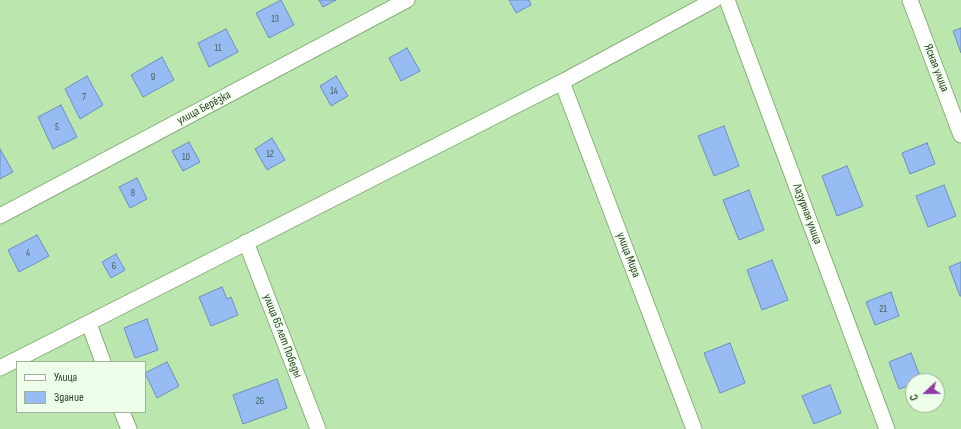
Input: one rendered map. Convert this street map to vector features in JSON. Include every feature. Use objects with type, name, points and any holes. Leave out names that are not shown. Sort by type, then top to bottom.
[{"type":"street","name":"улица Берёзка","points":[[0,216],[407,0]]},
{"type":"street","points":[[0,368],[562,82],[714,0]]},
{"type":"street","name":"Лазурная улица","points":[[727,0],[887,429]]},
{"type":"street","name":"Ясная улица","points":[[910,0],[961,135]]},
{"type":"street","name":"улица Мира","points":[[562,82],[694,429]]},
{"type":"street","name":"улица 65 лет Победы","points":[[246,242],[318,429]]},
{"type":"street","points":[[89,324],[103,361]]},
{"type":"street","points":[[122,413],[129,429]]},
{"type":"building","points":[[281,0],[294,25],[269,38],[256,13]]},
{"type":"building","points":[[319,0],[336,0],[323,7]]},
{"type":"building","points":[[509,0],[529,0],[531,5],[516,13]]},
{"type":"building","points":[[961,28],[961,53],[953,31]]},
{"type":"building","points":[[226,29],[238,52],[209,67],[198,43]]},
{"type":"building","points":[[407,48],[420,71],[401,81],[389,58]]},
{"type":"building","points":[[162,57],[174,80],[143,97],[131,75]]},
{"type":"building","points":[[87,76],[103,105],[80,119],[65,89]]},
{"type":"building","points":[[336,76],[348,96],[331,106],[320,86]]},
{"type":"building","points":[[61,105],[77,137],[53,149],[38,117]]},
{"type":"building","points":[[724,126],[739,166],[714,176],[698,136]]},
{"type":"building","points":[[272,138],[285,160],[267,170],[255,149]]},
{"type":"building","points":[[189,142],[200,162],[183,171],[172,151]]},
{"type":"building","points":[[927,143],[935,164],[910,174],[902,153]]},
{"type":"building","points":[[0,149],[13,172],[0,179]]},
{"type":"building","points":[[847,166],[863,206],[837,216],[822,176]]},
{"type":"building","points":[[137,178],[147,199],[130,208],[119,187]]},
{"type":"building","points":[[944,185],[956,216],[928,227],[916,196]]},
{"type":"building","points":[[749,190],[764,230],[739,240],[723,200]]},
{"type":"building","points":[[37,235],[49,256],[19,272],[8,250]]},
{"type":"building","points":[[116,254],[125,270],[111,278],[102,262]]},
{"type":"building","points":[[772,260],[788,300],[762,310],[747,270]]},
{"type":"building","points":[[961,262],[961,296],[960,296],[949,267]]},
{"type":"building","points":[[222,287],[227,299],[231,297],[238,315],[211,326],[199,297]]},
{"type":"building","points":[[891,292],[899,316],[875,325],[866,302]]},
{"type":"building","points":[[147,319],[158,350],[135,358],[124,328]]},
{"type":"building","points":[[730,343],[745,383],[720,393],[704,353]]},
{"type":"building","points":[[911,353],[919,373],[905,373],[905,387],[899,389],[889,362]]},
{"type":"building","points":[[167,362],[179,386],[157,398],[146,372]]},
{"type":"building","points":[[277,379],[287,408],[243,424],[233,395]]},
{"type":"building","points":[[830,385],[841,413],[814,424],[802,396]]}]
